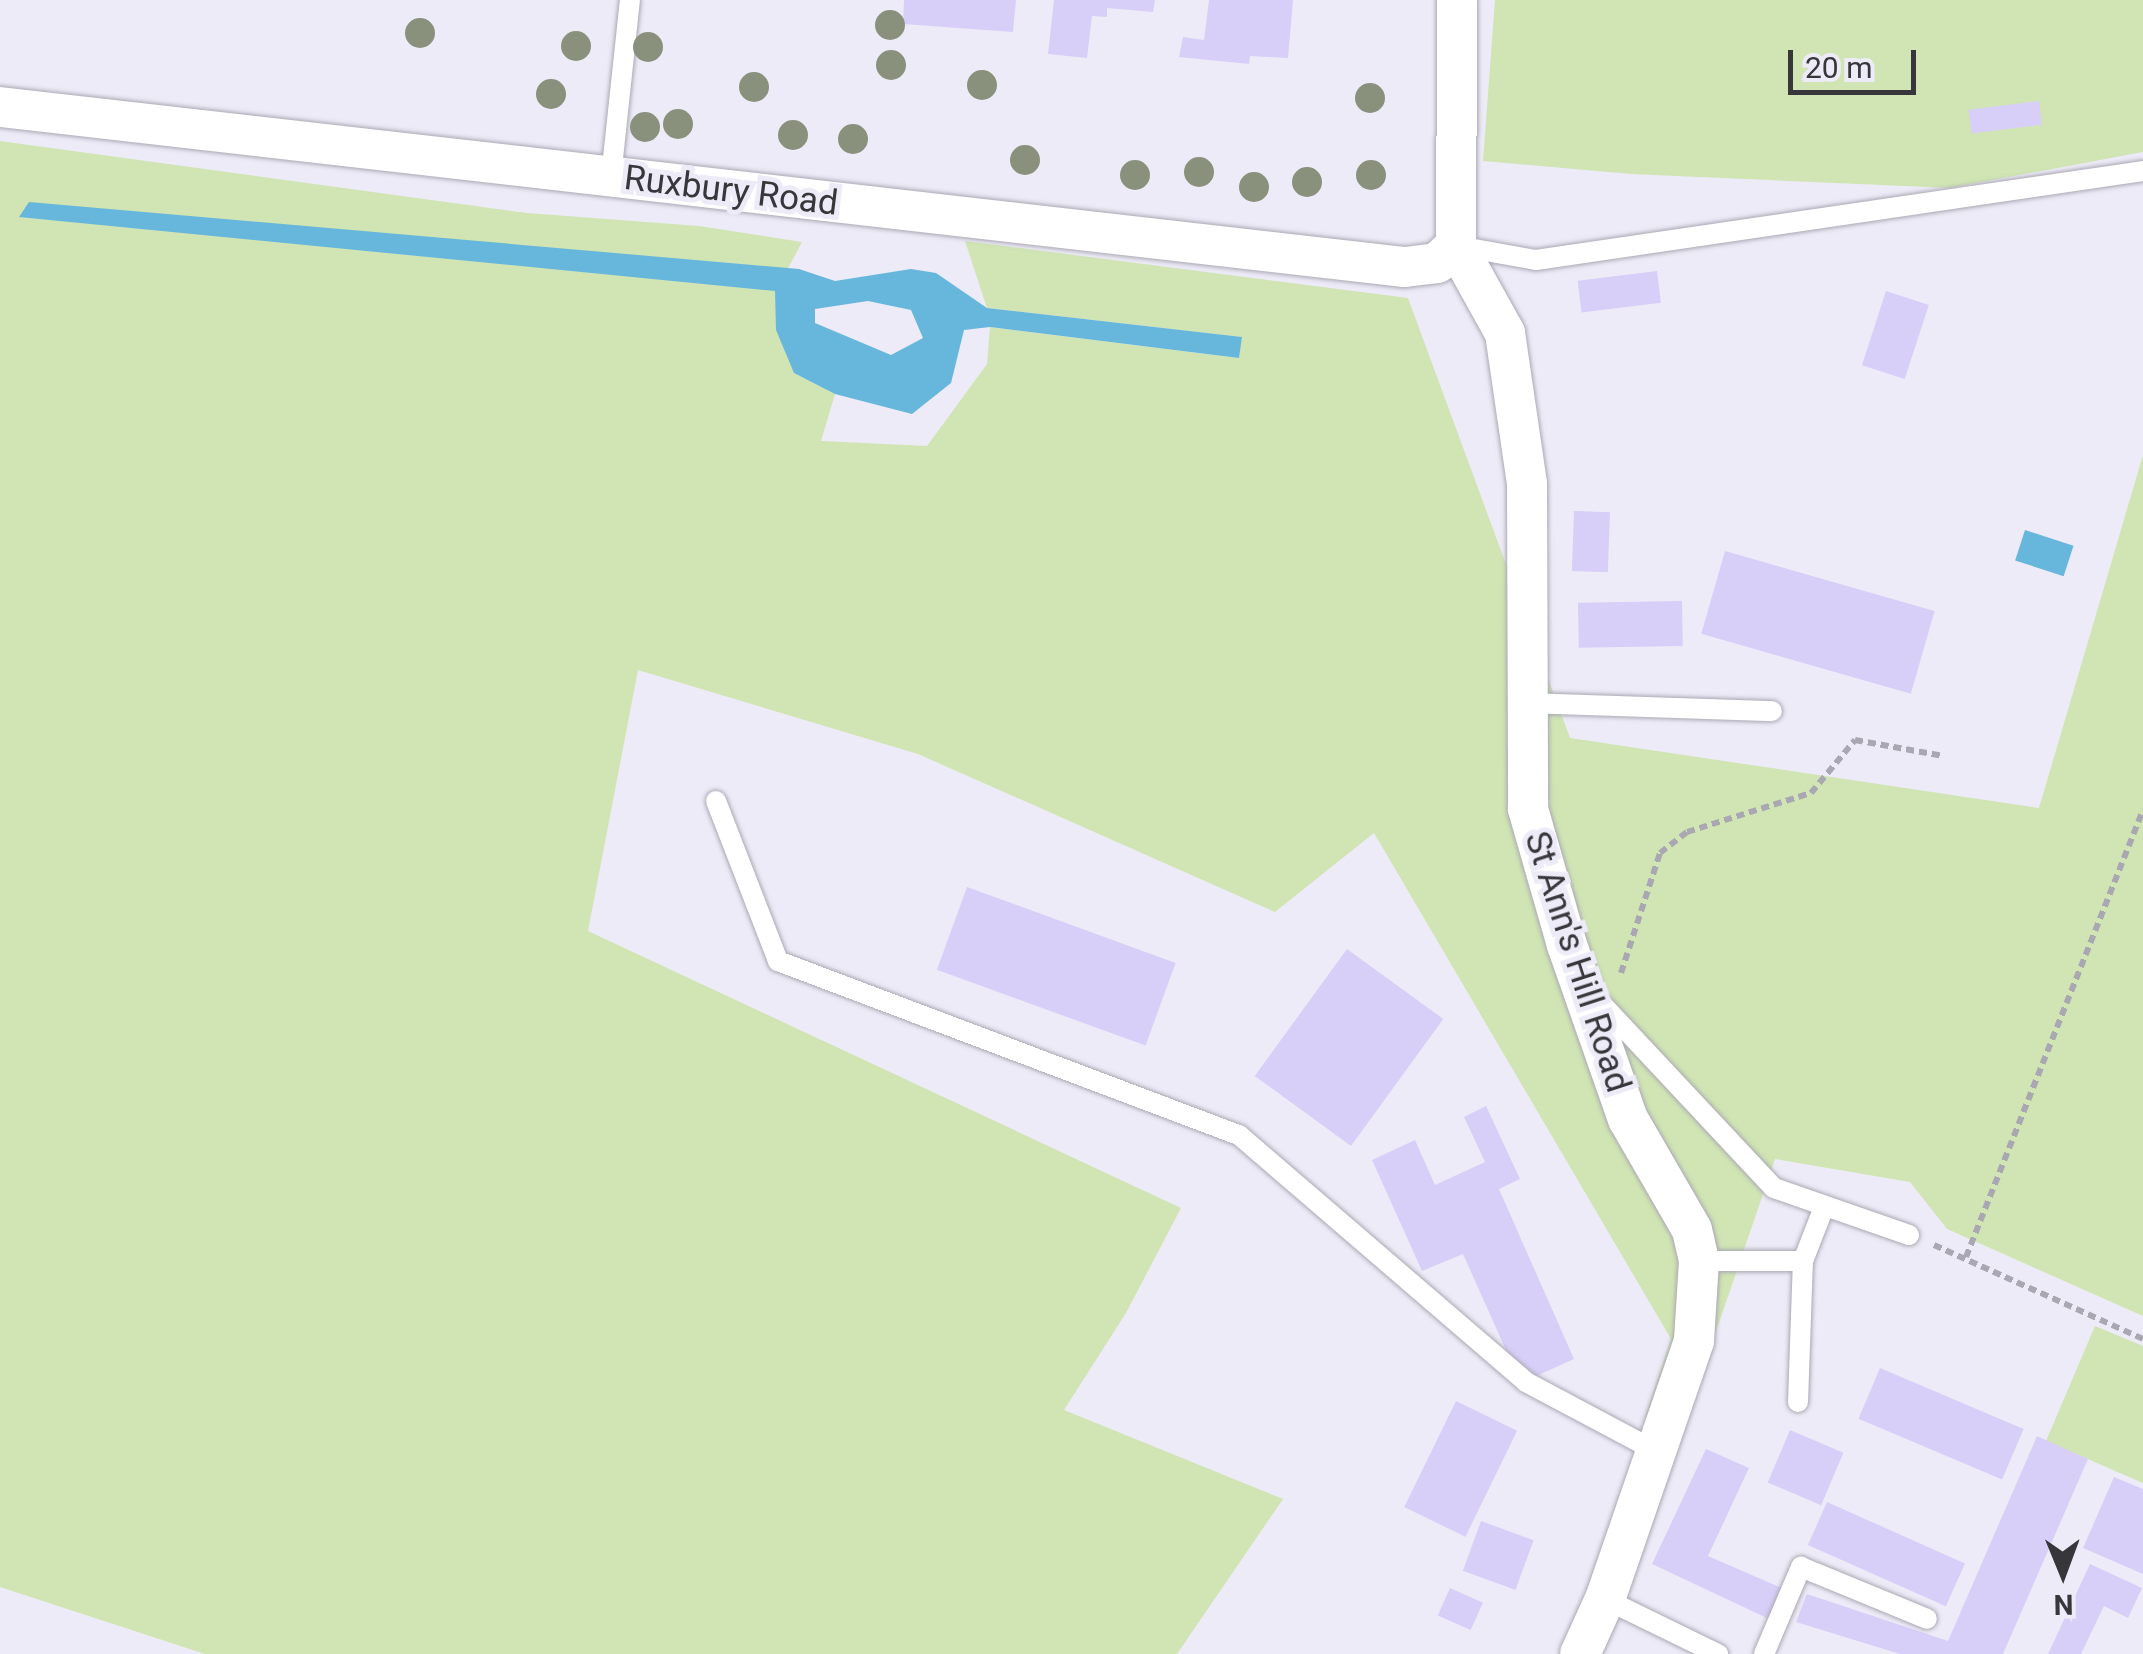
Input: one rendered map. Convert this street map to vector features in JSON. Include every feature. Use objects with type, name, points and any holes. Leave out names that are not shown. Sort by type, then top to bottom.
[{"type":"street","points":[[1456,245],[1457,0]]},
{"type":"street","name":"Ruxbury Road","points":[[0,106],[1405,267],[1437,263],[1456,245]]},
{"type":"street","name":"St Ann's Hill Road","points":[[1456,245],[1506,332],[1526,483],[1528,809],[1578,978],[1628,1119],[1692,1230],[1699,1261],[1694,1342],[1605,1600],[1580,1654]]},
{"type":"lane","points":[[612,177],[630,0]]},
{"type":"lane","points":[[1456,245],[1536,260],[2143,171]]},
{"type":"lane","points":[[1528,703],[1772,712]]},
{"type":"lane","points":[[716,800],[778,961],[1239,1136],[1526,1382],[1656,1451]]},
{"type":"lane","points":[[1578,978],[1774,1188],[1909,1234]]},
{"type":"lane","points":[[1798,1402],[1803,1261],[1824,1207]]},
{"type":"lane","points":[[1699,1261],[1803,1261]]},
{"type":"lane","points":[[1764,1654],[1801,1567],[1927,1618]]},
{"type":"lane","points":[[1605,1600],[1718,1654]]},
{"type":"path","points":[[1609,1012],[1660,853],[1687,832],[1811,793],[1855,740],[1944,756]]},
{"type":"path","points":[[1966,1257],[2143,810]]},
{"type":"path","points":[[1909,1234],[2143,1338]]},
{"type":"green space","points":[[1495,0],[2143,0],[2143,152],[1950,188],[1631,174],[1483,161]]},
{"type":"green space","points":[[0,141],[527,213],[699,226],[802,242],[776,291],[794,373],[835,394],[821,441],[927,446],[987,364],[990,327],[1239,358],[1241,337],[987,308],[965,241],[1408,298],[1570,738],[2039,808],[2143,455],[2143,1316],[1947,1229],[1910,1182],[1775,1159],[1682,1431],[1645,1417],[1671,1339],[1374,833],[1275,912],[918,754],[638,670],[588,931],[1181,1208],[1126,1313],[1064,1410],[1283,1499],[1177,1654],[205,1654],[0,1587]]},
{"type":"green space","points":[[2095,1326],[2143,1346],[2143,1483],[2046,1441]]},
{"type":"water","points":[[29,202],[799,269],[835,281],[911,269],[936,273],[987,308],[1242,337],[1239,358],[990,327],[964,330],[951,383],[912,414],[835,394],[794,373],[776,330],[775,291],[19,217]],"holes":[[[868,301],[911,310],[923,338],[891,355],[815,323],[815,309]]]},
{"type":"water","points":[[2025,530],[2074,546],[2064,576],[2015,560]]},
{"type":"building","points":[[904,0],[1016,0],[1013,32],[903,24]]},
{"type":"building","points":[[1054,0],[1155,0],[1153,12],[1107,8],[1107,17],[1092,16],[1087,58],[1048,54]]},
{"type":"building","points":[[1209,0],[1293,0],[1288,58],[1250,56],[1249,64],[1179,57],[1183,37],[1204,40]]},
{"type":"building","points":[[2039,101],[2042,125],[1971,133],[1969,110]]},
{"type":"building","points":[[1657,271],[1661,303],[1581,313],[1578,281]]},
{"type":"building","points":[[1886,291],[1929,305],[1905,379],[1862,365]]},
{"type":"building","points":[[1574,511],[1610,512],[1608,572],[1572,571]]},
{"type":"building","points":[[1725,551],[1935,611],[1911,694],[1701,634]]},
{"type":"building","points":[[1682,601],[1683,646],[1579,648],[1578,603]]},
{"type":"building","points":[[967,887],[1176,963],[1146,1046],[937,970]]},
{"type":"building","points":[[1347,949],[1443,1019],[1351,1146],[1255,1076]]},
{"type":"building","points":[[1486,1106],[1520,1179],[1499,1189],[1574,1359],[1532,1378],[1509,1357],[1463,1254],[1422,1271],[1372,1160],[1415,1140],[1435,1185],[1485,1162],[1464,1117]]},
{"type":"building","points":[[1880,1368],[2024,1429],[2002,1480],[1859,1419]]},
{"type":"building","points":[[1456,1401],[1517,1431],[1465,1537],[1404,1507]]},
{"type":"building","points":[[1790,1430],[1843,1453],[1821,1505],[1768,1482]]},
{"type":"building","points":[[2037,1436],[2088,1459],[2003,1654],[1900,1654],[1796,1622],[1807,1594],[1948,1641]]},
{"type":"building","points":[[1706,1449],[1749,1468],[1708,1556],[1782,1588],[1769,1619],[1652,1564]]},
{"type":"building","points":[[2114,1477],[2143,1489],[2143,1574],[2083,1548]]},
{"type":"building","points":[[1827,1502],[1965,1563],[1946,1606],[1808,1545]]},
{"type":"building","points":[[1481,1521],[1534,1540],[1515,1590],[1463,1571]]},
{"type":"building","points":[[2090,1564],[2142,1588],[2128,1618],[2104,1606],[2081,1654],[2048,1654]]},
{"type":"building","points":[[1450,1588],[1483,1603],[1471,1630],[1438,1615]]}]
